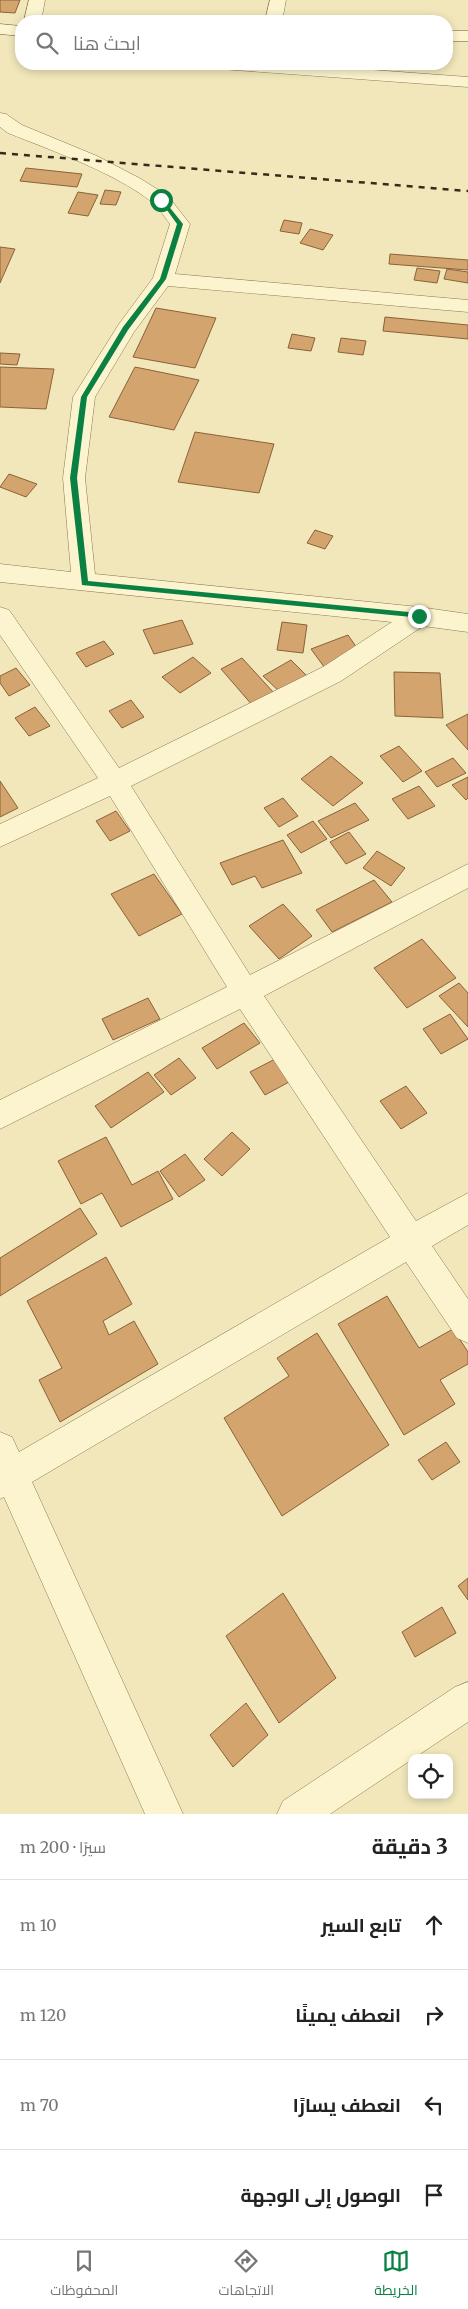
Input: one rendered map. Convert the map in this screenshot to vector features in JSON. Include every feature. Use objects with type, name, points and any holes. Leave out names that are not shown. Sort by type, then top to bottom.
[{"type":"street","points":[[34,15],[37,0]]},
{"type":"street","points":[[275,15],[278,0]]},
{"type":"street","points":[[0,29],[15,30]]},
{"type":"street","points":[[453,36],[468,36]]},
{"type":"street","points":[[0,45],[15,46]]},
{"type":"street","points":[[303,70],[468,82]]},
{"type":"street","points":[[0,118],[15,129],[90,160],[161,200],[180,224],[163,279],[126,329],[84,397],[74,478],[84,583]]},
{"type":"street","points":[[163,279],[468,306]]},
{"type":"street","points":[[0,573],[419,616],[468,623]]},
{"type":"street","points":[[0,616],[115,782],[245,992],[468,1327]]},
{"type":"street","points":[[0,836],[115,782],[332,674],[419,616]]},
{"type":"street","points":[[0,1115],[245,992],[468,875]]},
{"type":"street","points":[[164,1814],[4,1469],[468,1208]]},
{"type":"street","points":[[296,1814],[468,1700]]},
{"type":"building","points":[[0,0],[20,0],[15,13],[0,12]]},
{"type":"building","points":[[26,168],[82,174],[77,187],[20,181]]},
{"type":"building","points":[[105,190],[121,192],[116,205],[100,204]]},
{"type":"building","points":[[78,192],[98,195],[88,216],[68,213]]},
{"type":"building","points":[[284,220],[302,223],[299,234],[280,231]]},
{"type":"building","points":[[310,229],[333,235],[323,250],[300,243]]},
{"type":"building","points":[[0,247],[15,249],[0,283]]},
{"type":"building","points":[[390,254],[468,260],[468,270],[389,264]]},
{"type":"building","points":[[417,268],[440,271],[437,283],[414,280]]},
{"type":"building","points":[[447,269],[468,272],[468,283],[444,279]]},
{"type":"building","points":[[156,308],[216,318],[195,368],[133,357]]},
{"type":"building","points":[[385,317],[468,325],[468,339],[383,331]]},
{"type":"building","points":[[292,334],[315,338],[311,351],[288,348]]},
{"type":"building","points":[[341,338],[366,341],[363,355],[338,352]]},
{"type":"building","points":[[0,353],[20,354],[17,365],[0,364]]},
{"type":"building","points":[[0,367],[54,369],[46,409],[0,407]]},
{"type":"building","points":[[135,367],[199,380],[174,430],[109,417]]},
{"type":"building","points":[[195,432],[274,444],[259,493],[178,482]]},
{"type":"building","points":[[9,474],[37,484],[26,497],[0,487]]},
{"type":"building","points":[[315,530],[333,536],[325,549],[307,543]]},
{"type":"building","points":[[182,620],[193,644],[154,654],[143,630]]},
{"type":"building","points":[[282,622],[307,625],[303,653],[277,650]]},
{"type":"building","points":[[348,635],[366,661],[330,675],[311,649]]},
{"type":"building","points":[[104,641],[114,654],[86,667],[76,653]]},
{"type":"building","points":[[193,657],[211,673],[180,693],[162,677]]},
{"type":"building","points":[[242,658],[275,694],[253,706],[221,669]]},
{"type":"building","points":[[291,660],[309,678],[282,694],[263,676]]},
{"type":"building","points":[[16,668],[30,685],[9,696],[0,683],[0,676]]},
{"type":"building","points":[[394,672],[440,673],[443,718],[395,716]]},
{"type":"building","points":[[131,700],[144,717],[122,728],[109,711]]},
{"type":"building","points":[[35,707],[50,726],[29,736],[15,718]]},
{"type":"building","points":[[468,714],[468,750],[446,725]]},
{"type":"building","points":[[399,746],[422,771],[403,782],[380,756]]},
{"type":"building","points":[[331,756],[363,783],[333,806],[301,779]]},
{"type":"building","points":[[453,758],[466,773],[437,787],[425,772]]},
{"type":"building","points":[[468,777],[468,798],[466,800],[452,785]]},
{"type":"building","points":[[0,781],[18,808],[0,817]]},
{"type":"building","points":[[419,786],[435,806],[408,819],[392,799]]},
{"type":"building","points":[[283,798],[298,816],[279,827],[264,808]]},
{"type":"building","points":[[355,803],[369,820],[331,838],[318,821]]},
{"type":"building","points":[[116,811],[130,831],[110,841],[96,821]]},
{"type":"building","points":[[313,821],[327,839],[301,853],[287,835]]},
{"type":"building","points":[[349,832],[366,854],[346,864],[330,842]]},
{"type":"building","points":[[283,840],[302,873],[262,888],[255,876],[232,885],[220,863]]},
{"type":"building","points":[[377,851],[405,868],[391,886],[363,868]]},
{"type":"building","points":[[154,874],[182,914],[139,936],[111,894]]},
{"type":"building","points":[[374,880],[392,902],[332,932],[316,910]]},
{"type":"building","points":[[283,904],[312,936],[279,959],[249,926]]},
{"type":"building","points":[[422,939],[456,978],[407,1008],[374,968]]},
{"type":"building","points":[[459,983],[468,993],[468,1027],[439,996]]},
{"type":"building","points":[[148,998],[160,1019],[113,1040],[102,1019]]},
{"type":"building","points":[[450,1014],[468,1039],[441,1054],[423,1029]]},
{"type":"building","points":[[244,1023],[260,1043],[217,1069],[202,1048]]},
{"type":"building","points":[[179,1058],[196,1078],[171,1095],[154,1075]]},
{"type":"building","points":[[275,1059],[289,1082],[265,1095],[250,1072]]},
{"type":"building","points":[[148,1072],[164,1092],[111,1128],[95,1106]]},
{"type":"building","points":[[406,1086],[427,1113],[401,1129],[380,1101]]},
{"type":"building","points":[[232,1132],[250,1149],[222,1176],[204,1159]]},
{"type":"building","points":[[106,1137],[132,1185],[158,1171],[173,1199],[121,1227],[102,1193],[81,1204],[58,1161]]},
{"type":"building","points":[[185,1154],[205,1180],[179,1197],[160,1171]]},
{"type":"building","points":[[80,1208],[97,1234],[0,1296],[0,1258]]},
{"type":"building","points":[[106,1257],[132,1304],[103,1321],[109,1335],[134,1321],[158,1364],[60,1422],[39,1380],[62,1368],[27,1301]]},
{"type":"building","points":[[387,1296],[419,1348],[453,1329],[468,1352],[468,1364],[440,1380],[455,1404],[404,1435],[338,1324]]},
{"type":"building","points":[[317,1333],[389,1445],[282,1516],[224,1418],[289,1376],[277,1358]]},
{"type":"building","points":[[446,1442],[460,1462],[432,1480],[418,1460]]},
{"type":"building","points":[[468,1578],[468,1600],[458,1586]]},
{"type":"building","points":[[283,1593],[336,1678],[279,1723],[226,1636]]},
{"type":"building","points":[[442,1607],[456,1633],[415,1657],[402,1632]]},
{"type":"building","points":[[246,1703],[268,1735],[233,1767],[210,1735]]},
{"type":"railway","points":[[0,153],[468,191]]},
{"type":"route","points":[[161,200],[180,224],[163,279],[126,329],[84,397],[74,478],[84,583],[419,616]]}]
